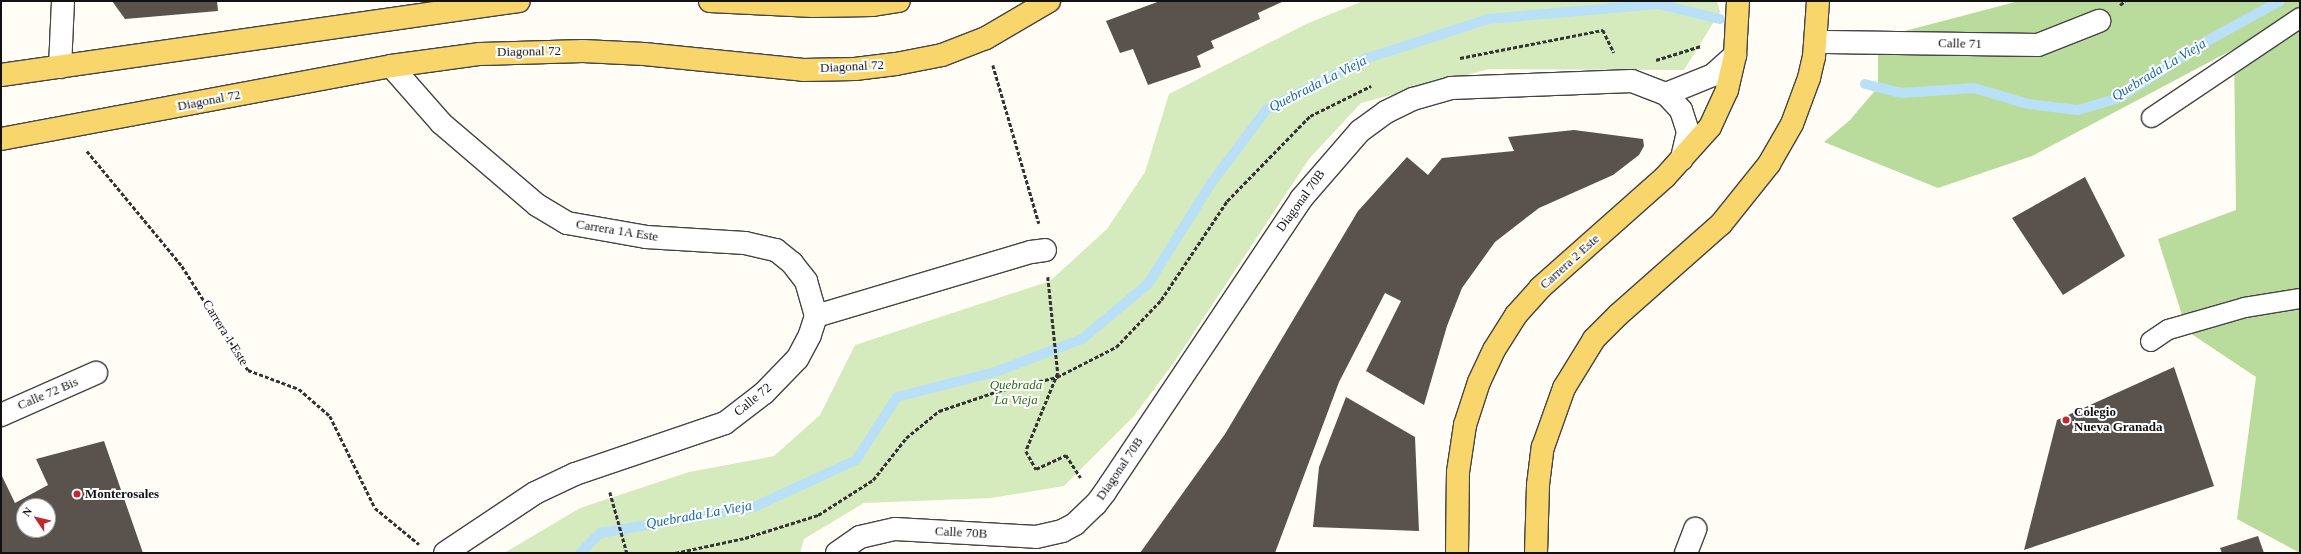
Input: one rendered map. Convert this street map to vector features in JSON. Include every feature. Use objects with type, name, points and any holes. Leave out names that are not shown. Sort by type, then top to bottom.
[{"type":"main road","points":[[1,76],[519,1]]},
{"type":"main road","points":[[710,1],[813,6],[873,5],[899,1]]},
{"type":"main road","name":"Diagonal 72","points":[[1,139],[391,66],[480,54],[583,51],[644,54],[803,70],[855,69],[942,55],[986,38],[1049,1]]},
{"type":"main road","name":"Carrera 2 Este","points":[[1457,553],[1458,472],[1465,425],[1479,382],[1494,350],[1516,315],[1540,288],[1682,159],[1710,127],[1728,90],[1735,55],[1738,1]]},
{"type":"main road","points":[[1536,553],[1538,485],[1542,447],[1552,416],[1564,388],[1594,339],[1618,315],[1721,224],[1753,186],[1792,124],[1809,78],[1816,39],[1818,1]]},
{"type":"street","points":[[60,67],[63,1]]},
{"type":"street","name":"Calle 71","points":[[1816,39],[1826,42],[2038,45],[2099,21]]},
{"type":"street","points":[[1666,94],[1713,75],[1735,55]]},
{"type":"street","name":"Carrera 1A Este","points":[[391,66],[441,123],[537,205],[567,223],[646,237],[745,243],[776,250],[792,264],[806,281],[816,316]]},
{"type":"street","name":"Diagonal 70B","points":[[1062,531],[1086,515],[1105,492],[1301,199],[1360,131],[1386,112],[1413,99],[1451,88],[1632,81],[1666,94],[1685,117],[1688,132],[1682,159]]},
{"type":"street","points":[[816,316],[1038,251]]},
{"type":"street","name":"Calle 72","points":[[445,553],[535,493],[575,474],[725,423],[764,393],[797,359],[810,335],[816,316]]},
{"type":"street","name":"Calle 72 Bis","points":[[1,414],[96,373]]},
{"type":"street","name":"Calle 70B","points":[[837,553],[860,537],[895,529],[1036,545],[1062,531]]},
{"type":"street","points":[[1686,553],[1695,529]]},
{"type":"lane","points":[[2151,117],[2300,17]]},
{"type":"lane","points":[[2150,341],[2168,330],[2244,307],[2300,298]]},
{"type":"path","points":[[1456,59],[1494,49],[1603,30],[1615,54]]},
{"type":"path","points":[[1632,81],[1654,60],[1685,53],[1706,44]]},
{"type":"path","points":[[993,62],[1042,234],[1027,239],[1038,251],[1054,326],[1058,373],[1026,451],[1036,469],[1066,455],[1078,477],[1105,492]]},
{"type":"path","points":[[675,553],[745,538],[818,515],[873,480],[906,438],[939,411],[998,391],[1057,377],[1116,347],[1161,300],[1226,201],[1310,116],[1373,85]]},
{"type":"path","name":"Carrera 1 Este","points":[[83,147],[182,266],[248,370],[299,389],[330,416],[375,508],[424,548]]},
{"type":"path","points":[[617,519],[628,553]]},
{"type":"green space","name":"Quebrada La Vieja","points":[[1363,1],[1717,1],[1720,12],[1684,70],[1489,69],[1361,103],[1309,159],[1175,361],[1134,416],[1064,486],[991,498],[864,503],[804,539],[800,553],[504,553],[580,508],[689,472],[774,456],[820,415],[855,345],[1050,281],[1107,229],[1145,172],[1169,94],[1306,24]]},
{"type":"green space","points":[[2019,1],[2300,1],[2300,553],[2237,519],[2256,377],[2187,331],[2158,239],[2236,210],[2234,49],[2032,156],[1938,188],[1824,142],[1850,120],[1878,87],[1878,38]]},
{"type":"building","points":[[112,1],[217,1],[218,11],[125,19]]},
{"type":"building","points":[[1160,1],[1284,1],[1258,13],[1260,19],[1211,41],[1214,48],[1197,56],[1201,67],[1148,85],[1133,49],[1120,53],[1106,21]]},
{"type":"building","points":[[1574,130],[1643,139],[1644,146],[1639,155],[1613,175],[1539,208],[1495,242],[1462,288],[1447,326],[1424,405],[1366,371],[1401,301],[1385,293],[1339,382],[1275,553],[1140,553],[1225,434],[1358,211],[1407,157],[1428,175],[1442,158],[1514,151],[1508,137]]},
{"type":"building","points":[[2085,177],[2125,256],[2063,295],[2012,218]]},
{"type":"building","points":[[2174,367],[2214,486],[2024,550],[2057,420]]},
{"type":"building","points":[[1346,397],[1415,437],[1419,531],[1313,527],[1319,467]]},
{"type":"building","name":"Monterosales","points":[[104,441],[143,553],[1,553],[1,474],[16,502],[16,538],[56,538],[56,498],[24,498],[48,485],[36,459]]},
{"type":"building","points":[[2258,536],[2264,553],[2222,553],[2220,548]]},
{"type":"waterway","name":"Quebrada La Vieja","points":[[1865,84],[1902,93],[1974,88],[2028,104],[2078,110],[2119,98],[2207,41],[2280,1]]},
{"type":"waterway","name":"Quebrada La Vieja","points":[[580,553],[600,533],[754,507],[856,460],[897,397],[998,371],[1082,339],[1148,284],[1212,182],[1266,110],[1365,59],[1488,19],[1658,4],[1720,19]]},
{"type":"place","name":"Colegio Nueva Granada","points":[[2066,420]]},
{"type":"place","name":"Monterosales","points":[[77,494]]}]
